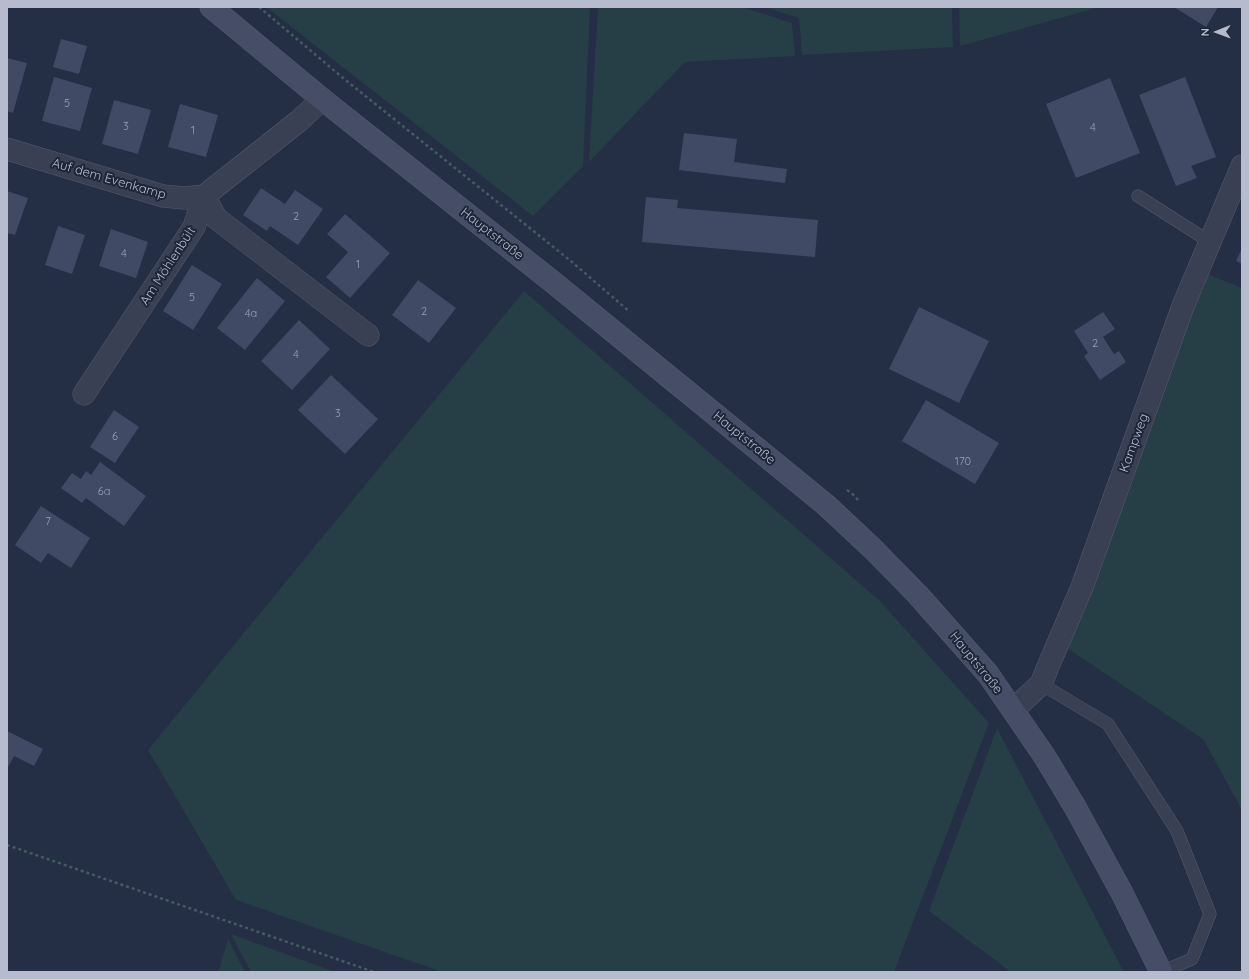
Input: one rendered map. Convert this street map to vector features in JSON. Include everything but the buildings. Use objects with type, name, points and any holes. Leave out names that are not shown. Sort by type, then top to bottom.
[{"type":"main road","name":"Hauptstraße","points":[[211,7],[322,99],[560,288],[826,505],[873,549],[918,595],[988,674],[1013,710],[1045,757],[1075,806],[1122,894],[1161,972]]},
{"type":"street","points":[[322,99],[300,120],[204,196],[216,218],[368,335]]},
{"type":"street","name":"Auf dem Evenkamp","points":[[7,149],[163,196],[185,198],[204,196]]},
{"type":"street","name":"Kampweg","points":[[1013,710],[1041,684],[1082,587],[1183,306],[1242,166]]},
{"type":"street","name":"Am Möhlenbült","points":[[84,394],[194,227],[204,196]]},
{"type":"lane","points":[[1138,196],[1210,242]]},
{"type":"lane","points":[[1041,684],[1108,724],[1177,831],[1210,914],[1192,959],[1161,972]]},
{"type":"path","points":[[7,845],[374,972]]},
{"type":"shaded area","points":[[266,7],[590,7],[583,166],[533,216]]},
{"type":"shaded area","points":[[598,7],[742,7],[792,23],[795,56],[685,62],[589,162]]},
{"type":"shaded area","points":[[764,7],[952,7],[953,47],[802,55],[799,18]]},
{"type":"shaded area","points":[[959,7],[1100,7],[960,46]]},
{"type":"shaded area","points":[[1205,273],[1242,288],[1242,810],[1203,739],[1064,646]]},
{"type":"shaded area","points":[[524,291],[880,601],[989,723],[894,972],[442,972],[236,900],[148,750]]},
{"type":"shaded area","points":[[997,728],[1124,972],[1011,972],[929,911]]},
{"type":"shaded area","points":[[231,934],[335,972],[251,972]]},
{"type":"shaded area","points":[[228,939],[245,972],[218,972]]}]
